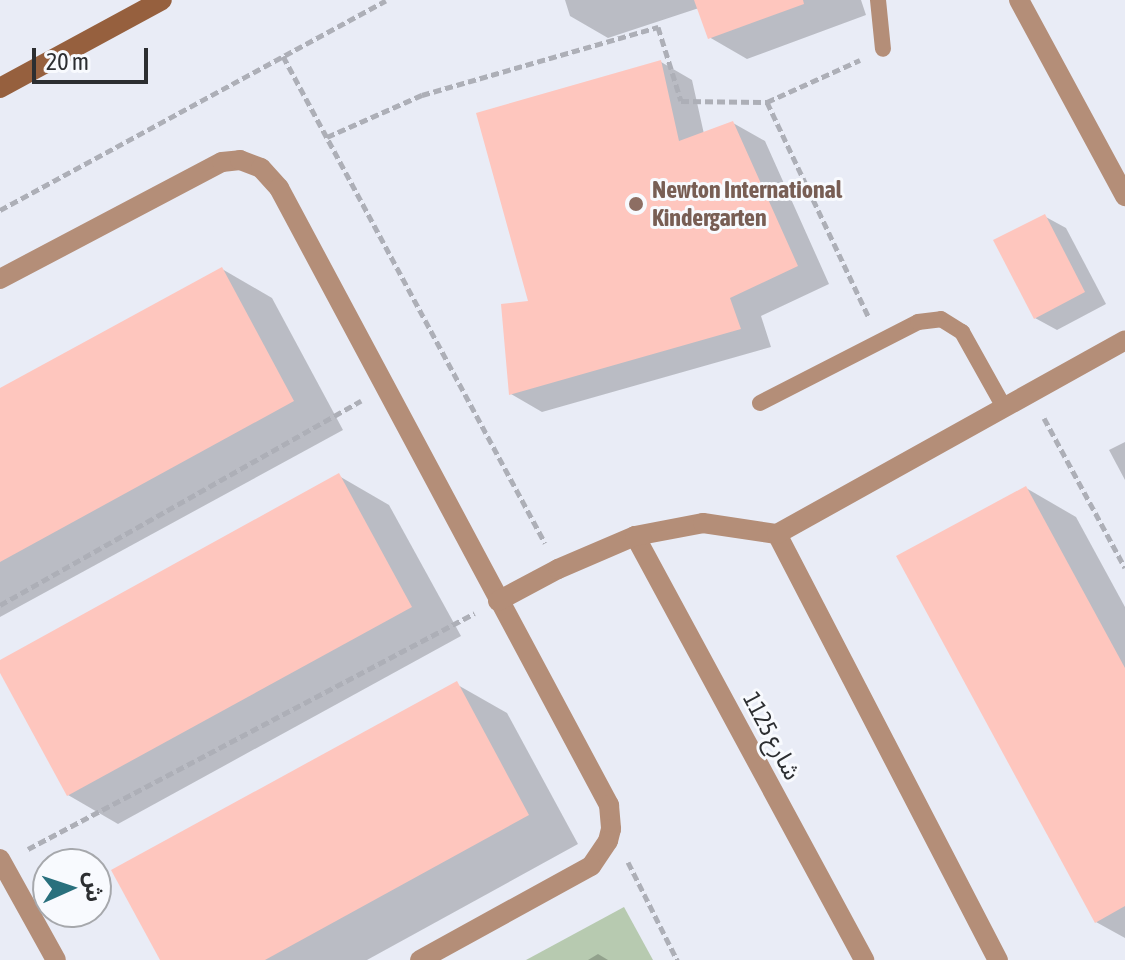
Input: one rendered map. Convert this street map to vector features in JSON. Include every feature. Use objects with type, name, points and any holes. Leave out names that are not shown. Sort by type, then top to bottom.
[{"type":"street","points":[[0,88],[162,0]]},
{"type":"street","points":[[1019,0],[1125,196]]},
{"type":"street","points":[[0,279],[222,162],[240,160],[261,168],[279,188],[609,805],[611,829],[601,855],[591,866],[420,960]]},
{"type":"street","points":[[498,601],[558,569],[635,536],[703,523],[777,534],[1125,340]]},
{"type":"street","points":[[777,534],[998,960]]},
{"type":"street","name":"شارع 1125","points":[[635,536],[864,960]]},
{"type":"street","points":[[1,862],[56,960]]},
{"type":"lane","points":[[878,0],[883,49]]},
{"type":"lane","points":[[760,403],[918,322],[941,319],[962,332],[1004,407]]},
{"type":"path","points":[[0,210],[386,0]]},
{"type":"path","points":[[327,137],[422,95],[658,27],[681,101],[767,102],[883,49]]},
{"type":"path","points":[[283,56],[558,569]]},
{"type":"path","points":[[767,102],[880,341]]},
{"type":"path","points":[[0,605],[386,387]]},
{"type":"path","points":[[1030,393],[1125,568]]},
{"type":"path","points":[[1,862],[498,601]]},
{"type":"path","points":[[611,829],[677,960]]},
{"type":"green space","points":[[624,907],[653,960],[526,960]]},
{"type":"building","points":[[694,0],[803,0],[804,4],[708,39]]},
{"type":"building","name":"Newton International Kindergarten","points":[[661,60],[679,141],[733,121],[798,266],[730,298],[741,329],[509,395],[501,304],[528,301],[476,113]]},
{"type":"building","points":[[1045,214],[1085,292],[1034,319],[993,240]]},
{"type":"building","points":[[222,267],[294,401],[0,562],[0,388]]},
{"type":"building","points":[[339,473],[412,607],[67,796],[0,673],[0,660]]},
{"type":"building","points":[[1026,486],[1125,668],[1125,906],[1095,923],[896,556]]},
{"type":"building","points":[[457,681],[529,815],[265,960],[160,960],[112,869]]},
{"type":"place","name":"Newton International Kindergarten","points":[[636,204]]}]
